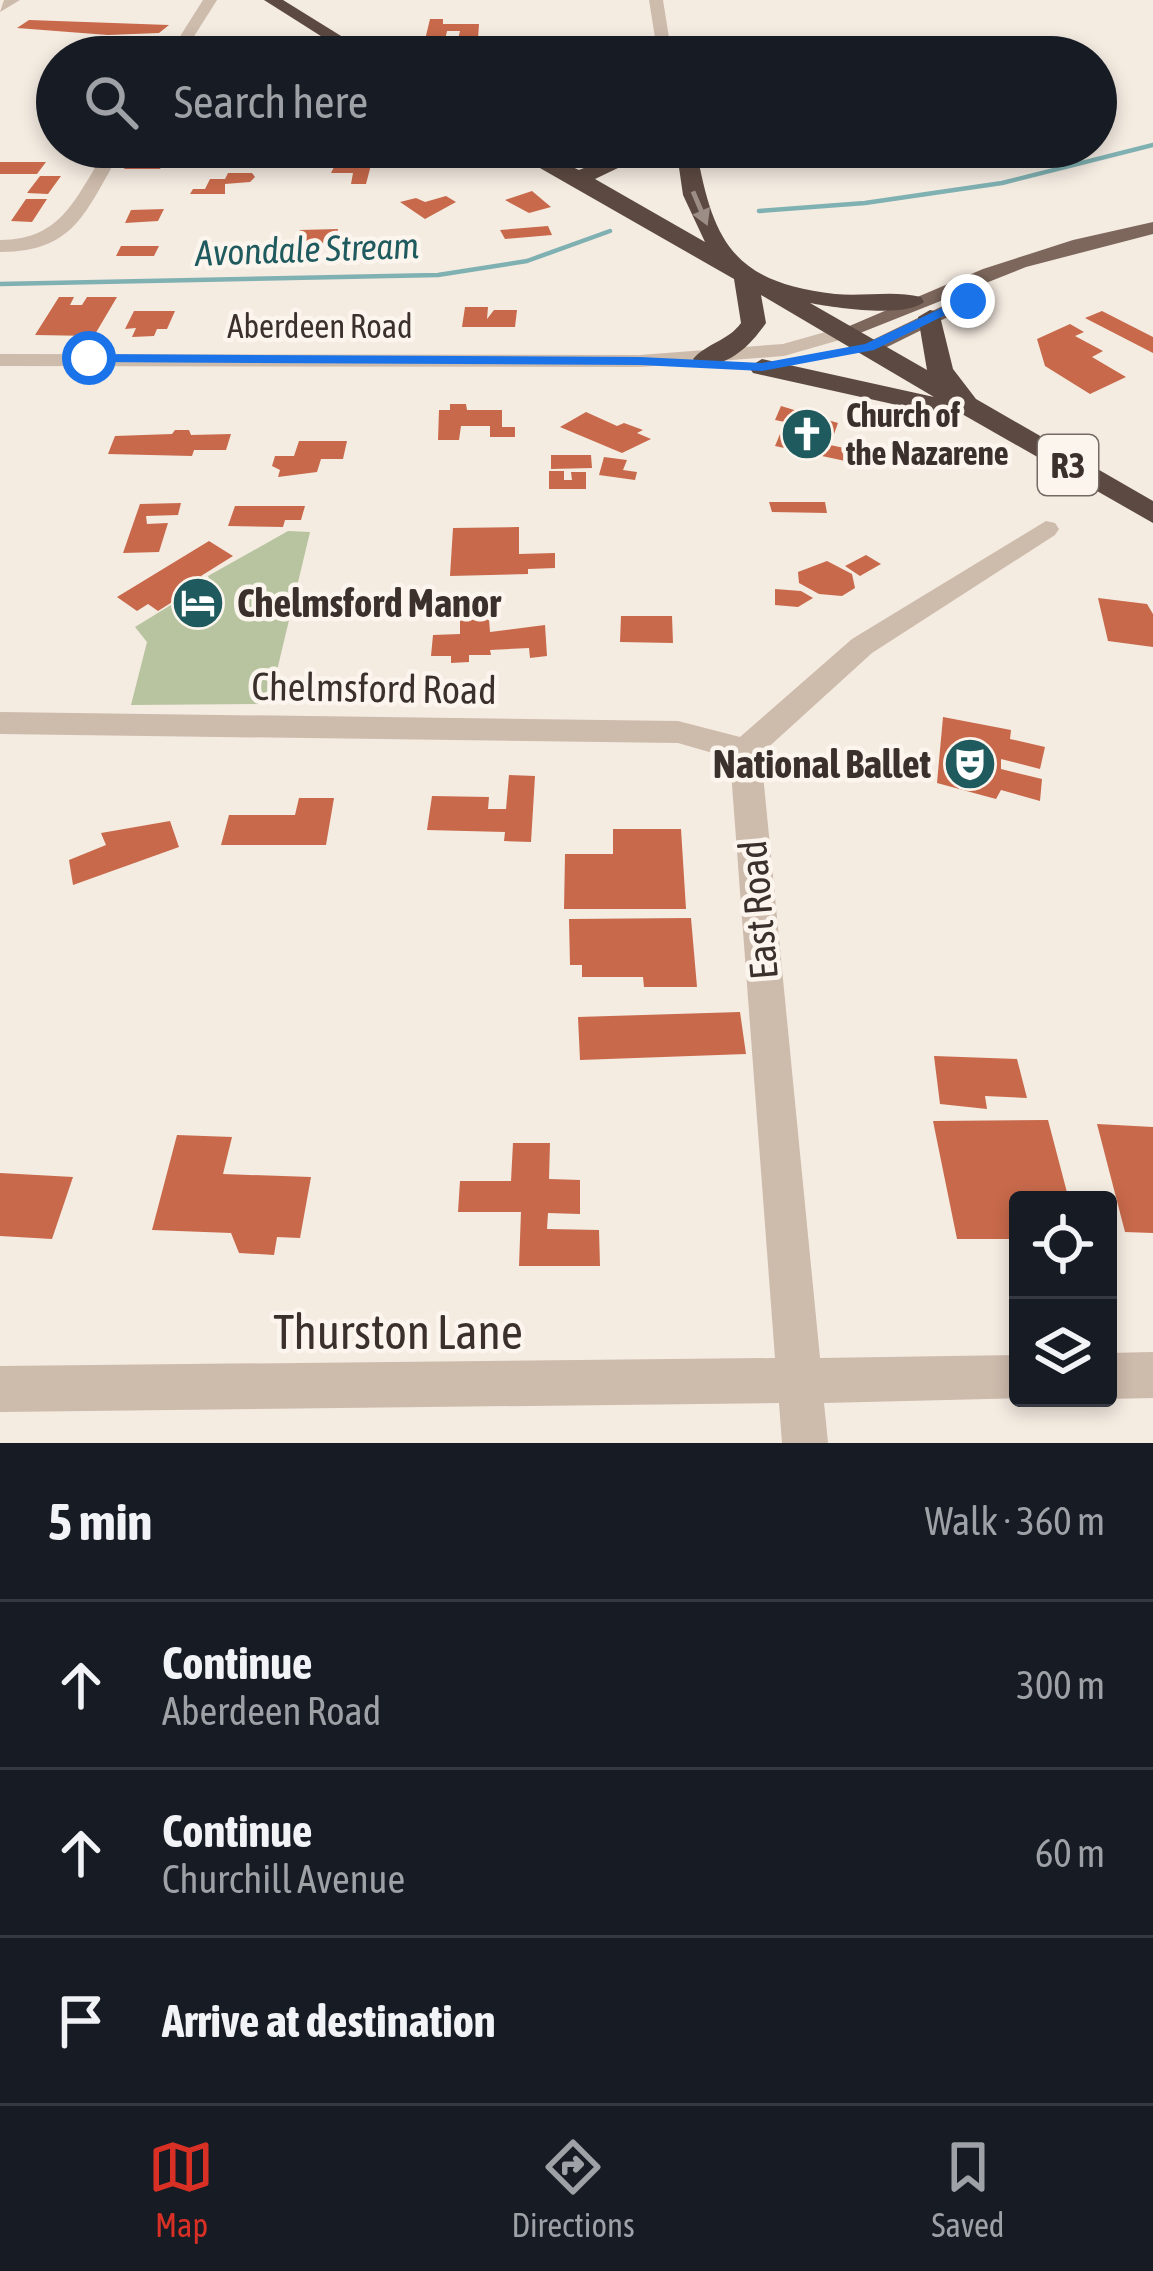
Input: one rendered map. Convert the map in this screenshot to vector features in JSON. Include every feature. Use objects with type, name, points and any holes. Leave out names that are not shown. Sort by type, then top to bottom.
[{"type":"highway","points":[[272,0],[331,36]]},
{"type":"highway","name":"R3","points":[[558,168],[1153,514]]},
{"type":"highway","name":"R3","points":[[574,168],[579,178]]},
{"type":"highway","points":[[579,178],[603,168]]},
{"type":"highway","points":[[690,168],[694,195],[737,271],[754,323],[740,343],[706,359]]},
{"type":"highway","points":[[737,271],[811,298],[921,310],[940,371],[983,416]]},
{"type":"highway","points":[[762,367],[983,416]]},
{"type":"main road","points":[[843,333],[1096,256],[1120,239],[1153,229]]},
{"type":"main road","points":[[869,347],[921,310]]},
{"type":"street","points":[[0,8],[13,0]]},
{"type":"street","points":[[187,36],[210,0]]},
{"type":"street","points":[[656,0],[661,36]]},
{"type":"street","points":[[0,246],[47,242],[60,233],[102,168]]},
{"type":"street","name":"Aberdeen Road","points":[[0,360],[706,359],[784,350],[843,333]]},
{"type":"street","name":"Aberdeen Road","points":[[640,361],[762,367],[869,347]]},
{"type":"street","points":[[745,750],[862,646],[1046,529]]},
{"type":"street","name":"Chelmsford Road","points":[[0,723],[678,733],[745,750]]},
{"type":"street","name":"East Road","points":[[745,750],[806,1443]]},
{"type":"street","points":[[1117,1376],[1153,1375]]},
{"type":"street","name":"Thurston Lane","points":[[0,1389],[1009,1378]]},
{"type":"green space","points":[[288,531],[310,532],[269,704],[131,705],[147,642],[135,627],[210,581],[208,576]]},
{"type":"building","points":[[430,19],[443,19],[443,24],[479,24],[478,36],[447,31],[446,36],[426,36]]},
{"type":"building","points":[[29,20],[169,25],[159,33],[108,35],[17,28]]},
{"type":"building","points":[[0,162],[36,162],[36,168],[42,168],[37,174],[0,174]]},
{"type":"building","points":[[334,168],[370,168],[366,184],[351,184],[353,173],[331,173]]},
{"type":"building","points":[[228,173],[255,177],[250,182],[225,184],[225,194],[190,194],[193,189],[205,189],[210,179],[225,179]]},
{"type":"building","points":[[40,176],[61,176],[48,194],[27,193]]},
{"type":"building","points":[[532,191],[551,207],[529,213],[505,200]]},
{"type":"building","points":[[446,196],[456,202],[425,219],[400,202],[416,198],[425,202]]},
{"type":"building","points":[[26,199],[47,199],[32,222],[11,221]]},
{"type":"building","points":[[164,209],[158,221],[125,223],[131,210]]},
{"type":"building","points":[[548,226],[552,235],[505,239],[500,230]]},
{"type":"building","points":[[338,229],[335,244],[293,244],[300,230]]},
{"type":"building","points":[[121,246],[159,246],[154,256],[116,256]]},
{"type":"building","points":[[59,297],[74,297],[70,305],[82,305],[87,297],[117,297],[94,336],[35,335]]},
{"type":"building","points":[[465,307],[488,307],[487,319],[494,310],[517,310],[515,327],[462,327]]},
{"type":"building","points":[[134,311],[175,311],[167,329],[157,329],[154,336],[132,337],[136,328],[125,329]]},
{"type":"building","points":[[1102,311],[1153,337],[1153,353],[1085,318]]},
{"type":"building","points":[[1070,324],[1084,332],[1075,336],[1103,351],[1092,357],[1126,377],[1090,394],[1045,366],[1037,339]]},
{"type":"building","points":[[450,404],[466,404],[467,410],[502,410],[502,427],[515,427],[515,437],[490,437],[490,426],[461,426],[459,440],[438,440],[439,410],[450,410]]},
{"type":"building","name":"Church of the Nazarene","points":[[781,406],[838,423],[830,445],[854,450],[850,462],[775,446],[785,422],[775,420]]},
{"type":"building","points":[[586,412],[617,426],[624,423],[643,430],[637,433],[651,439],[622,453],[560,427]]},
{"type":"building","points":[[189,430],[191,435],[231,434],[226,450],[194,450],[192,456],[108,454],[115,436],[172,434]]},
{"type":"building","points":[[299,441],[347,441],[343,459],[321,459],[317,472],[278,477],[280,470],[272,466],[275,456],[294,456]]},
{"type":"building","points":[[551,455],[591,455],[592,468],[551,469]]},
{"type":"building","points":[[604,457],[627,460],[623,470],[637,472],[635,480],[599,475]]},
{"type":"building","points":[[549,471],[564,471],[564,480],[572,480],[571,472],[586,472],[586,489],[549,489]]},
{"type":"building","points":[[769,502],[825,502],[827,513],[772,512]]},
{"type":"building","points":[[181,503],[178,515],[146,516],[147,524],[168,523],[159,552],[123,553],[140,504]]},
{"type":"building","points":[[235,506],[305,506],[301,520],[285,520],[283,527],[228,526]]},
{"type":"building","points":[[519,527],[519,554],[555,553],[555,568],[528,569],[528,574],[450,576],[453,528]]},
{"type":"building","points":[[209,541],[233,556],[201,576],[207,580],[158,611],[148,604],[137,611],[117,597]]},
{"type":"building","points":[[866,555],[881,564],[860,576],[845,566]]},
{"type":"building","points":[[827,561],[852,574],[855,588],[842,596],[819,594],[799,583],[798,572]]},
{"type":"building","points":[[775,589],[801,591],[813,598],[798,607],[775,605]]},
{"type":"building","points":[[1098,598],[1147,604],[1153,614],[1153,647],[1108,641]]},
{"type":"building","points":[[621,616],[672,616],[673,643],[620,642]]},
{"type":"building","points":[[489,619],[490,632],[545,625],[547,656],[530,658],[529,648],[490,650],[491,655],[469,655],[469,662],[451,663],[451,656],[431,656],[433,635],[460,634],[460,620]]},
{"type":"building","name":"National Ballet","points":[[943,717],[1011,730],[1010,739],[1045,747],[1040,769],[1001,759],[1001,769],[1042,779],[1040,801],[1001,790],[996,799],[937,783]]},
{"type":"building","points":[[509,775],[535,776],[531,842],[504,841],[505,832],[427,830],[432,796],[489,797],[488,809],[506,809]]},
{"type":"building","points":[[299,798],[334,798],[326,845],[221,845],[229,815],[295,815]]},
{"type":"building","points":[[170,821],[179,847],[73,885],[69,860],[106,845],[101,833]]},
{"type":"building","points":[[613,829],[681,829],[686,909],[564,909],[565,854],[613,854]]},
{"type":"building","points":[[691,918],[697,987],[644,987],[643,977],[582,977],[582,965],[570,965],[569,919]]},
{"type":"building","points":[[740,1012],[746,1054],[580,1060],[578,1017]]},
{"type":"building","points":[[934,1056],[1017,1059],[1027,1098],[985,1096],[987,1109],[940,1104]]},
{"type":"building","points":[[1048,1120],[1067,1191],[1009,1191],[1009,1239],[957,1239],[933,1121]]},
{"type":"building","points":[[1097,1124],[1153,1127],[1153,1233],[1125,1232]]},
{"type":"building","points":[[177,1135],[232,1137],[223,1174],[311,1177],[300,1238],[277,1237],[274,1255],[239,1253],[231,1233],[152,1230]]},
{"type":"building","points":[[513,1143],[550,1143],[549,1179],[580,1180],[580,1214],[548,1213],[547,1229],[599,1230],[600,1266],[519,1266],[521,1212],[458,1212],[460,1181],[511,1181]]},
{"type":"building","points":[[0,1173],[73,1177],[52,1239],[0,1236]]},
{"type":"waterway","name":"Avondale Stream","points":[[1117,154],[1153,145]]},
{"type":"waterway","name":"Avondale Stream","points":[[759,211],[865,203],[1002,183],[1062,168]]},
{"type":"waterway","name":"Avondale Stream","points":[[0,284],[438,275],[527,261],[610,231]]},
{"type":"place","name":"Church of the Nazarene","points":[[807,434]]},
{"type":"place","name":"Chelmsford Manor","points":[[198,603]]},
{"type":"place","name":"National Ballet","points":[[970,764]]},
{"type":"route","points":[[89,358],[640,361],[762,367],[869,347],[968,301]]}]
